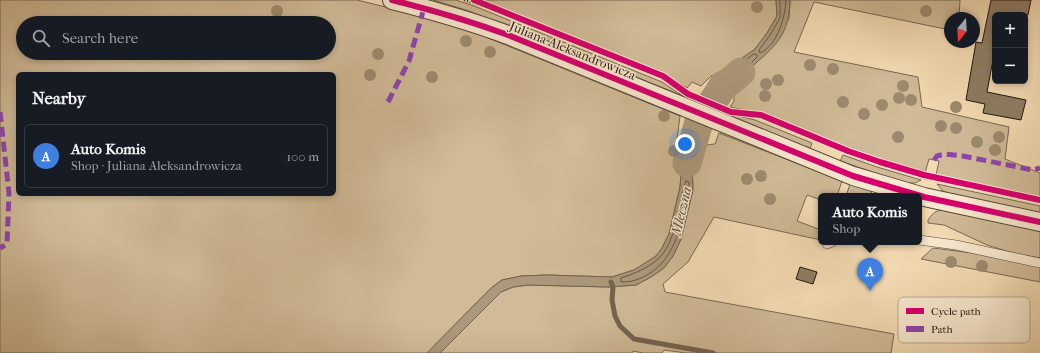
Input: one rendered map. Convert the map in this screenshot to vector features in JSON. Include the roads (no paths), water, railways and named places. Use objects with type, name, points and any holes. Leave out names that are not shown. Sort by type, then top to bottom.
[{"type":"street","name":"Juliana Aleksandrowicza","points":[[392,0],[443,13],[487,27],[832,168],[910,193]]},
{"type":"street","name":"Juliana Aleksandrowicza","points":[[922,196],[1040,222]]},
{"type":"lane","points":[[922,240],[956,245],[1040,263]]},
{"type":"water","points":[[776,0],[790,0],[787,22],[783,33],[776,44],[753,65],[737,83],[728,88],[718,102],[706,97],[719,80],[738,61],[755,49],[767,33],[777,16]]},
{"type":"water","points":[[692,123],[704,127],[692,166],[693,190],[681,239],[673,256],[664,268],[636,285],[608,287],[528,285],[513,287],[501,292],[440,353],[427,353],[491,288],[502,280],[521,276],[547,275],[612,277],[634,270],[656,256],[669,234],[680,187],[682,163]]},
{"type":"waterway","name":"Mleczna","points":[[687,163],[699,122],[723,85],[728,83],[741,72]]},
{"type":"waterway","points":[[611,282],[613,287],[612,300],[615,316],[620,326],[634,339],[713,353]]},
{"type":"place","name":"Auto Komis","points":[[870,291]]}]
